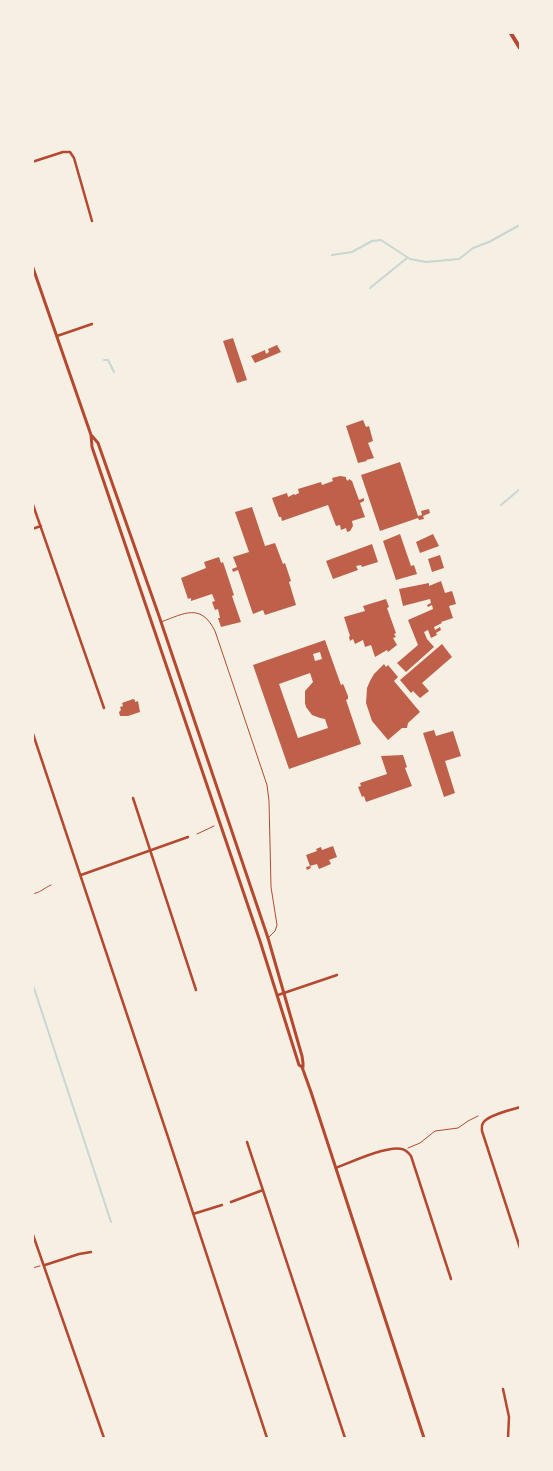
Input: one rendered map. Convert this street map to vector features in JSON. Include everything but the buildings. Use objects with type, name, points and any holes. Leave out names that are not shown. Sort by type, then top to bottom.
[{"type":"main road","points":[[510,32],[520,48]]},
{"type":"street","points":[[32,162],[63,152],[70,152],[74,158],[92,221]]},
{"type":"street","points":[[32,264],[91,435],[92,446],[98,465],[278,995],[299,1065],[302,1067],[336,1168],[424,1438]]},
{"type":"street","points":[[57,336],[92,324]]},
{"type":"street","points":[[91,435],[98,443],[161,622],[268,938],[303,1063],[302,1067]]},
{"type":"street","points":[[32,502],[104,708]]},
{"type":"street","points":[[32,529],[41,526]]},
{"type":"street","points":[[32,731],[267,1438]]},
{"type":"street","points":[[133,798],[196,990]]},
{"type":"street","points":[[81,875],[188,837]]},
{"type":"street","points":[[278,995],[337,976]]},
{"type":"street","points":[[520,1107],[488,1117],[482,1124],[482,1131],[520,1248]]},
{"type":"street","points":[[247,1142],[345,1438]]},
{"type":"street","points":[[336,1168],[390,1149],[401,1148],[405,1150],[411,1156],[450,1279]]},
{"type":"street","points":[[231,1202],[263,1190]]},
{"type":"street","points":[[193,1214],[222,1205]]},
{"type":"street","points":[[32,1232],[104,1438]]},
{"type":"street","points":[[45,1265],[91,1252]]},
{"type":"street","points":[[503,1389],[509,1417],[508,1438]]},
{"type":"lane","points":[[161,622],[181,615],[198,613],[209,621],[215,631],[253,742],[267,785],[269,801],[271,887],[277,925],[276,931],[268,938]]},
{"type":"path","points":[[197,834],[214,826]]},
{"type":"path","points":[[32,894],[43,891],[47,886],[51,885]]},
{"type":"path","points":[[405,1150],[420,1143],[435,1131],[458,1128],[478,1116]]},
{"type":"path","points":[[32,1268],[45,1265]]},
{"type":"waterway","points":[[332,255],[352,252],[372,241],[381,240],[410,259],[426,262],[459,259],[473,248],[489,242],[518,226]]},
{"type":"waterway","points":[[370,288],[407,258]]},
{"type":"waterway","points":[[104,360],[108,360],[114,372]]},
{"type":"waterway","points":[[501,505],[520,489]]},
{"type":"waterway","points":[[32,982],[111,1222]]}]
